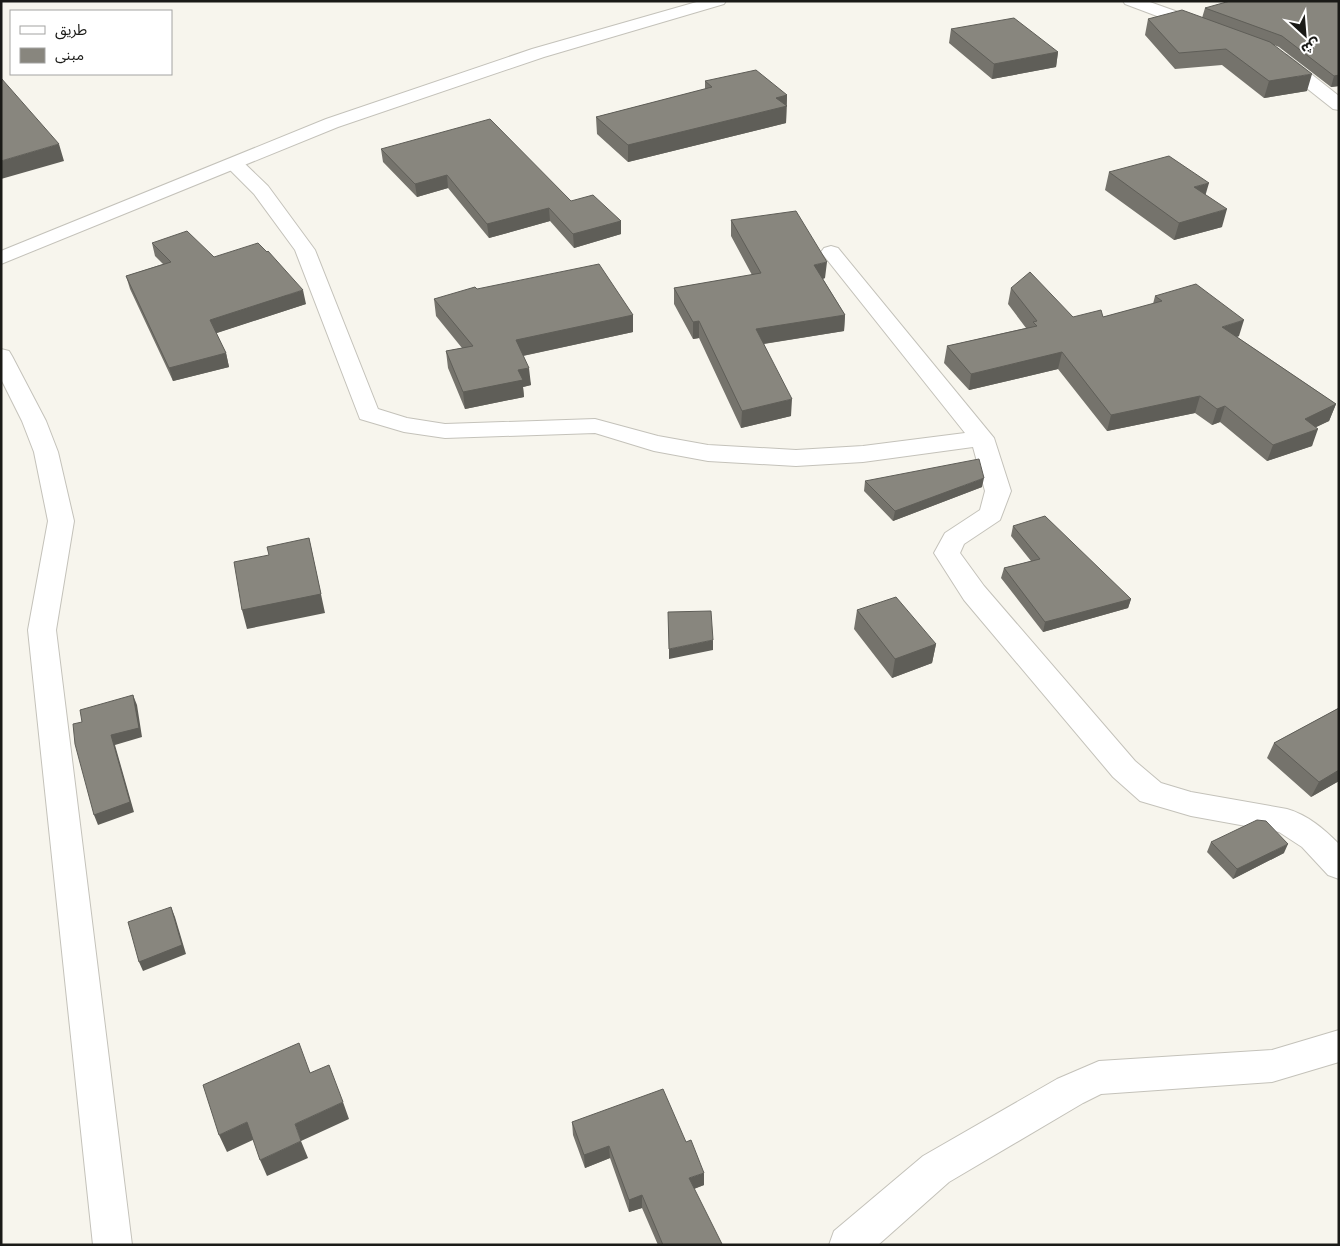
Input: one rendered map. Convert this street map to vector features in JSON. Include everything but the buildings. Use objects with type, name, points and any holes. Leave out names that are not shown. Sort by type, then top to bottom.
[{"type":"street","points":[[1,258],[332,123],[520,60],[718,1]]},
{"type":"street","points":[[1131,1],[1220,33]]},
{"type":"street","points":[[1264,50],[1279,58],[1339,105]]},
{"type":"street","points":[[234,164],[261,190],[305,250],[368,414],[404,425],[445,431],[596,426],[654,443],[708,453],[796,458],[864,454],[982,438]]},
{"type":"street","points":[[831,252],[982,438],[998,491],[991,514],[954,539],[947,553],[974,592],[1124,769],[1151,792],[1192,804],[1286,821],[1313,838],[1339,866]]},
{"type":"street","points":[[1,356],[34,422],[46,452],[61,521],[42,630],[113,1245]]},
{"type":"street","points":[[848,1245],[936,1168],[1070,1091],[1099,1078],[1272,1066],[1339,1046]]}]
